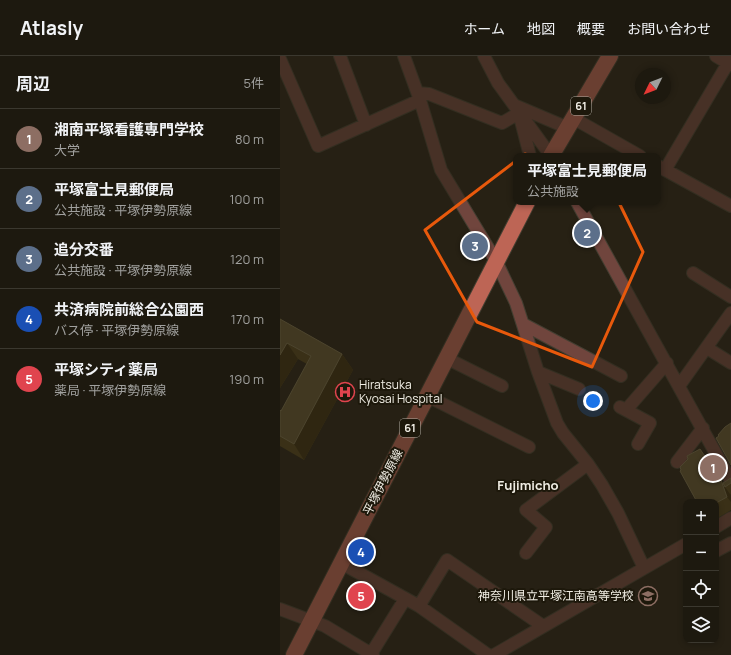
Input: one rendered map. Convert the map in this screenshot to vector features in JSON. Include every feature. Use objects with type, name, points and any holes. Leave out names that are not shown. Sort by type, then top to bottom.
[{"type":"main road","name":"61","points":[[553,153],[610,56]]},
{"type":"main road","name":"平塚伊勢原線","points":[[294,655],[525,205]]},
{"type":"street","points":[[340,56],[366,125]]},
{"type":"street","points":[[404,56],[419,97],[440,170],[496,261],[516,303],[538,372],[557,422],[563,433],[588,464],[602,485],[618,513],[644,568]]},
{"type":"street","points":[[716,56],[730,62],[661,168],[731,206]]},
{"type":"street","points":[[485,57],[498,83],[549,153]]},
{"type":"street","points":[[280,59],[318,146],[366,125],[419,97],[429,94],[502,123],[516,109]]},
{"type":"street","points":[[516,109],[570,123],[634,153]]},
{"type":"street","points":[[516,109],[529,153]]},
{"type":"street","points":[[579,205],[731,481]]},
{"type":"street","points":[[693,273],[731,297]]},
{"type":"street","points":[[679,386],[708,348],[731,313]]},
{"type":"street","points":[[523,324],[621,376]]},
{"type":"street","points":[[708,348],[731,363]]},
{"type":"street","points":[[446,358],[502,386]]},
{"type":"street","points":[[638,444],[650,423],[623,409],[667,363]]},
{"type":"street","points":[[538,372],[579,389]]},
{"type":"street","points":[[427,396],[529,447]]},
{"type":"street","points":[[677,462],[703,428]]},
{"type":"street","points":[[526,552],[546,527],[526,510],[588,464]]},
{"type":"street","points":[[719,525],[731,518]]},
{"type":"street","points":[[719,549],[731,543]]},
{"type":"street","points":[[494,655],[683,546]]},
{"type":"street","points":[[419,606],[447,560],[543,626]]},
{"type":"street","points":[[341,563],[419,606],[488,655]]},
{"type":"street","points":[[280,609],[311,622],[325,626],[372,654],[405,599]]},
{"type":"highlighted area","points":[[525,154],[610,184],[643,252],[592,367],[477,322],[425,230]]},
{"type":"building","points":[[469,237],[480,243],[476,249],[466,244]]},
{"type":"building","points":[[280,319],[342,354],[294,444],[280,436],[280,410],[281,411],[311,356],[287,343],[280,355]]},
{"type":"building","points":[[731,423],[731,465],[716,438],[725,427]]},
{"type":"building","points":[[700,449],[721,480],[727,497],[719,501],[719,499],[695,499],[680,471],[680,467],[688,459],[687,456]]},
{"type":"building","points":[[731,478],[731,483],[725,487],[723,483]]},
{"type":"place","name":"平塚富士見郵便局","points":[[587,233]]},
{"type":"place","name":"追分交番","points":[[475,246]]},
{"type":"place","name":"Hiratsuka Kyosai Hospital","points":[[345,392]]},
{"type":"place","name":"湘南平塚看護専門学校","points":[[713,468]]},
{"type":"place","name":"共済病院前総合公園西","points":[[361,552]]},
{"type":"place","name":"平塚シティ薬局","points":[[361,596]]},
{"type":"place","name":"神奈川県立平塚江南高等学校","points":[[648,596]]},
{"type":"district","name":"Fujimicho","points":[[528,485]]}]
